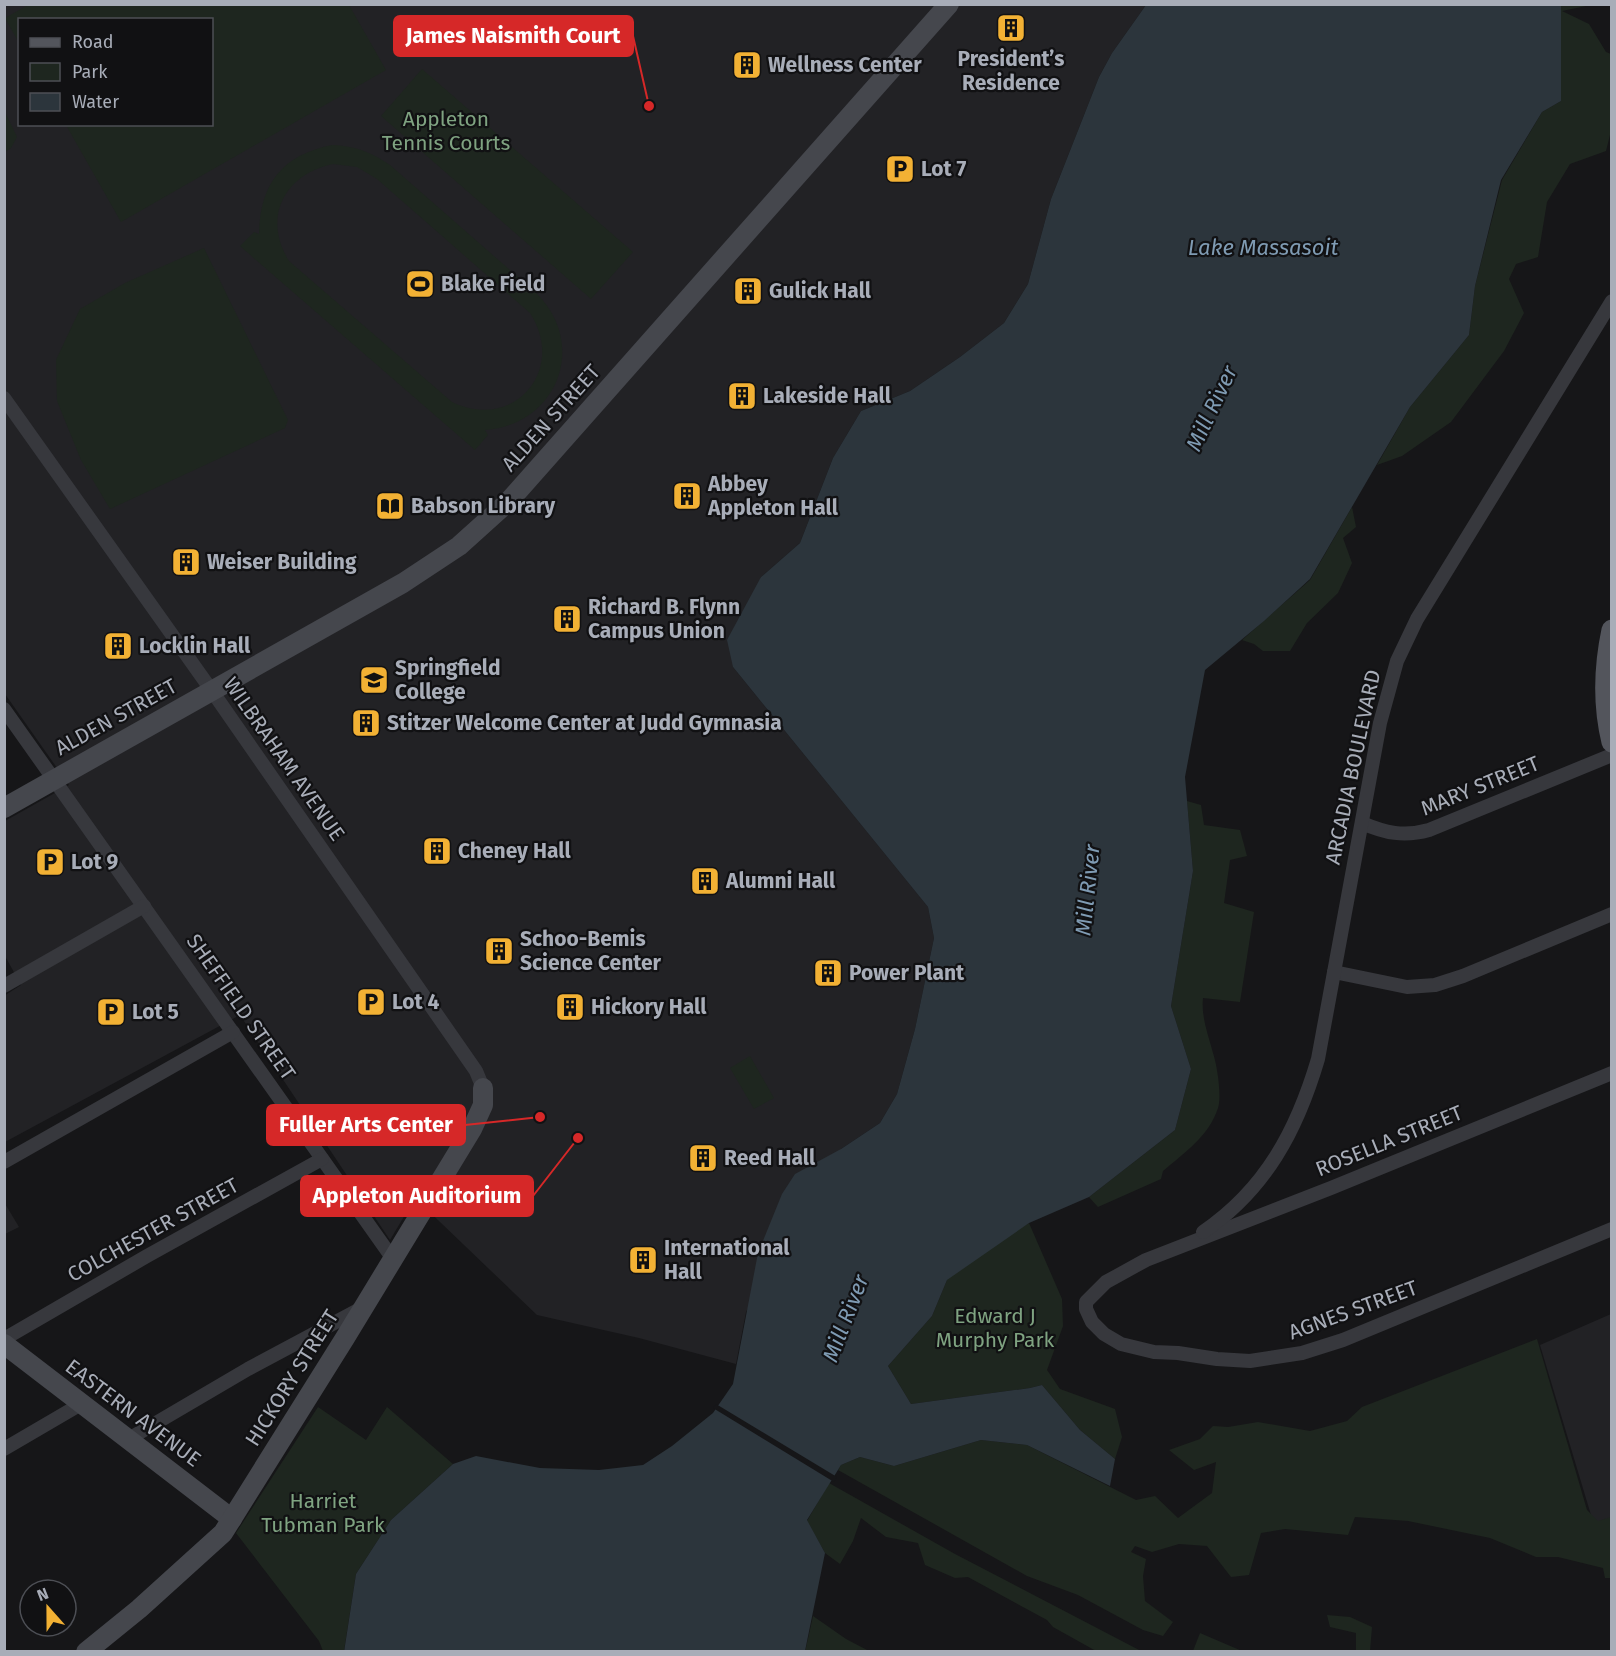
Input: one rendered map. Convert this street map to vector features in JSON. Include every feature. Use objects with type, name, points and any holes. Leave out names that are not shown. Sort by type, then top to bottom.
[{"type":"main road","name":"ALDEN STREET","points":[[4,808],[404,583],[484,526],[662,331],[949,4]]},
{"type":"main road","points":[[1611,630],[1605,707],[1611,742]]},
{"type":"main road","name":"HICKORY STREET","points":[[86,1652],[147,1602],[223,1533],[472,1129],[483,1105],[483,1088]]},
{"type":"main road","name":"EASTERN AVENUE","points":[[4,1344],[232,1519]]},
{"type":"street","name":"ARCADIA BOULEVARD","points":[[1181,1246],[1211,1227],[1236,1205],[1267,1171],[1284,1145],[1300,1112],[1313,1074],[1334,972],[1380,723],[1394,671],[1405,642],[1432,594],[1607,317],[1611,301]]},
{"type":"street","name":"WILBRAHAM AVENUE","points":[[4,398],[212,691],[476,1071],[483,1088]]},
{"type":"street","name":"SHEFFIELD STREET","points":[[4,709],[393,1259]]},
{"type":"street","name":"MARY STREET","points":[[1362,823],[1395,834],[1423,832],[1611,755]]},
{"type":"street","points":[[4,986],[144,906]]},
{"type":"street","points":[[1334,972],[1407,987],[1435,985],[1463,976],[1611,914]]},
{"type":"street","points":[[4,1161],[233,1032]]},
{"type":"street","name":"ROSELLA STREET","points":[[1181,1246],[1331,1188],[1611,1073]]},
{"type":"street","name":"COLCHESTER STREET","points":[[4,1339],[322,1159]]},
{"type":"street","name":"AGNES STREET","points":[[1181,1246],[1129,1268],[1106,1282],[1086,1302],[1089,1315],[1104,1334],[1132,1347],[1243,1361],[1278,1358],[1314,1350],[1611,1229]]},
{"type":"street","points":[[128,1440],[248,1369],[364,1306]]},
{"type":"street","points":[[4,1449],[81,1404]]},
{"type":"shaded area","name":"Springfield College","points":[[5,5],[1146,5],[1112,53],[1099,77],[1051,199],[1028,284],[1004,323],[910,391],[861,411],[833,458],[800,543],[761,577],[733,667],[928,907],[934,938],[915,1029],[897,1094],[880,1123],[841,1149],[746,1312],[736,1364],[639,1338],[537,1315],[415,1198],[390,1240],[240,1015],[5,1142],[4,996],[21,985],[5,956],[5,821],[69,785],[5,694]]},
{"type":"shaded area","points":[[4,1202],[19,1227],[5,1234],[4,1234]]},
{"type":"shaded area","points":[[1611,1314],[1611,1521],[1594,1525],[1540,1345]]},
{"type":"green space","points":[[28,5],[349,5],[386,70],[121,222],[67,126],[213,126],[213,18],[18,18],[18,41],[5,18]]},
{"type":"green space","points":[[1561,5],[1591,5],[1562,11],[1589,24],[1606,52],[1611,54],[1611,131],[1606,151],[1570,164],[1547,202],[1538,257],[1516,264],[1509,279],[1524,313],[1504,351],[1451,422],[1402,456],[1377,465],[1410,407],[1469,335],[1475,286],[1502,180],[1542,112],[1561,101]]},
{"type":"green space","name":"Appleton Tennis Courts","points":[[422,69],[633,252],[591,299],[381,116]]},
{"type":"green space","points":[[5,112],[17,137],[11,148],[5,152]]},
{"type":"green space","points":[[332,145],[348,147],[362,150],[383,160],[535,292],[551,312],[560,334],[562,357],[558,378],[547,398],[531,414],[510,425],[485,430],[488,435],[475,450],[240,246],[254,232],[259,234],[264,200],[277,174],[287,164],[315,150]],"holes":[[[333,164],[357,167],[377,179],[530,313],[540,334],[542,355],[538,374],[528,390],[514,402],[496,409],[475,409],[452,402],[289,261],[281,245],[278,214],[282,200],[290,188],[302,177],[316,169]]]},
{"type":"green space","points":[[204,248],[288,420],[285,428],[110,509],[81,460],[57,401],[56,360],[80,309],[125,283]]},
{"type":"green space","points":[[1352,507],[1356,527],[1343,538],[1352,563],[1338,593],[1307,623],[1290,651],[1263,651],[1254,644],[1242,640],[1310,580]]},
{"type":"green space","points":[[1187,801],[1201,805],[1204,825],[1240,830],[1247,856],[1230,860],[1224,903],[1254,912],[1240,1002],[1203,998],[1204,1019],[1215,1058],[1218,1080],[1218,1108],[1209,1127],[1187,1151],[1163,1171],[1161,1179],[1098,1207],[1089,1197],[1175,1130],[1191,1069],[1171,1006],[1193,871]]},
{"type":"green space","points":[[750,1056],[774,1098],[754,1109],[730,1068]]},
{"type":"green space","name":"Edward J Murphy Park","points":[[1029,1223],[1062,1299],[1063,1326],[1047,1370],[1060,1389],[1115,1409],[1122,1437],[1115,1459],[1080,1430],[1042,1385],[911,1404],[888,1366],[932,1316],[952,1268]]},
{"type":"green space","points":[[1537,1339],[1587,1510],[1598,1521],[1611,1517],[1611,1578],[1605,1578],[1603,1568],[1558,1557],[1536,1557],[1490,1538],[1408,1521],[1355,1517],[1348,1535],[1285,1529],[1261,1533],[1249,1575],[1231,1577],[1207,1546],[1179,1544],[1152,1552],[1135,1546],[1131,1552],[1146,1559],[1143,1576],[1145,1601],[1173,1622],[1163,1636],[1143,1630],[1078,1595],[1027,1576],[838,1470],[841,1465],[860,1457],[894,1466],[981,1440],[1027,1445],[1136,1500],[1155,1496],[1178,1518],[1212,1493],[1216,1462],[1194,1470],[1169,1450],[1200,1439],[1213,1426],[1228,1427],[1258,1422],[1310,1431],[1347,1421],[1362,1407]]},
{"type":"green space","name":"Harriet Tubman Park","points":[[318,1407],[366,1440],[387,1407],[453,1464],[391,1520],[356,1574],[344,1651],[323,1651],[319,1641],[236,1533]]},
{"type":"green space","points":[[829,1483],[955,1554],[1141,1651],[1096,1651],[1053,1627],[1047,1620],[968,1577],[955,1578],[925,1565],[918,1543],[886,1537],[861,1518],[853,1541],[840,1564],[825,1553],[807,1521]]},
{"type":"green space","points":[[1327,1615],[1350,1617],[1372,1627],[1370,1651],[1354,1651],[1356,1650],[1356,1633],[1330,1627]]},
{"type":"green space","points":[[813,1616],[846,1639],[869,1651],[805,1652]]},
{"type":"green space","points":[[1200,1633],[1242,1651],[1193,1651]]},
{"type":"water","name":"Lake Massasoit","points":[[1146,5],[1561,5],[1561,101],[1542,112],[1501,180],[1475,286],[1469,335],[1410,407],[1310,579],[1205,670],[1185,777],[1193,871],[1171,1006],[1191,1069],[1175,1130],[1089,1197],[1029,1223],[947,1280],[932,1316],[888,1366],[911,1404],[1042,1385],[1080,1430],[1115,1459],[1110,1486],[1027,1445],[981,1440],[894,1466],[860,1457],[841,1465],[807,1520],[825,1553],[805,1651],[344,1652],[356,1574],[391,1520],[453,1464],[476,1456],[540,1468],[599,1470],[643,1465],[672,1446],[713,1413],[733,1384],[758,1253],[782,1194],[795,1174],[841,1149],[880,1123],[897,1094],[915,1029],[934,938],[928,907],[733,667],[727,640],[761,577],[800,543],[833,458],[861,411],[910,391],[1004,323],[1028,284],[1051,199],[1099,77],[1112,53]]},
{"type":"pier","points":[[716,1404],[837,1477],[834,1482],[713,1408]]},
{"type":"place","name":"President’s Residence","points":[[1011,28]]},
{"type":"place","name":"Wellness Center","points":[[747,65]]},
{"type":"place","name":"James Naismith Court","points":[[649,106]]},
{"type":"place","name":"Lot 7","points":[[900,169]]},
{"type":"place","name":"Blake Field","points":[[420,284]]},
{"type":"place","name":"Gulick Hall","points":[[748,291]]},
{"type":"place","name":"Lakeside Hall","points":[[742,396]]},
{"type":"place","name":"Abbey Appleton Hall","points":[[687,496]]},
{"type":"place","name":"Babson Library","points":[[390,506]]},
{"type":"place","name":"Weiser Building","points":[[186,562]]},
{"type":"place","name":"Richard B. Flynn Campus Union","points":[[567,619]]},
{"type":"place","name":"Locklin Hall","points":[[118,646]]},
{"type":"place","name":"Springfield College","points":[[374,680]]},
{"type":"place","name":"Stitzer Welcome Center at Judd Gymnasia","points":[[366,723]]},
{"type":"place","name":"Cheney Hall","points":[[437,851]]},
{"type":"place","name":"Lot 9","points":[[50,862]]},
{"type":"place","name":"Alumni Hall","points":[[705,881]]},
{"type":"place","name":"Schoo-Bemis Science Center","points":[[499,951]]},
{"type":"place","name":"Power Plant","points":[[828,973]]},
{"type":"place","name":"Lot 4","points":[[371,1002]]},
{"type":"place","name":"Hickory Hall","points":[[570,1007]]},
{"type":"place","name":"Lot 5","points":[[111,1012]]},
{"type":"place","name":"Fuller Arts Center","points":[[540,1117]]},
{"type":"place","name":"Appleton Auditorium","points":[[578,1138]]},
{"type":"place","name":"Reed Hall","points":[[703,1158]]},
{"type":"place","name":"International Hall","points":[[643,1260]]},
{"type":"water label","name":"Mill River","points":[[1211,408]]},
{"type":"water label","name":"Mill River","points":[[1087,890]]},
{"type":"water label","name":"Mill River","points":[[845,1318]]}]
